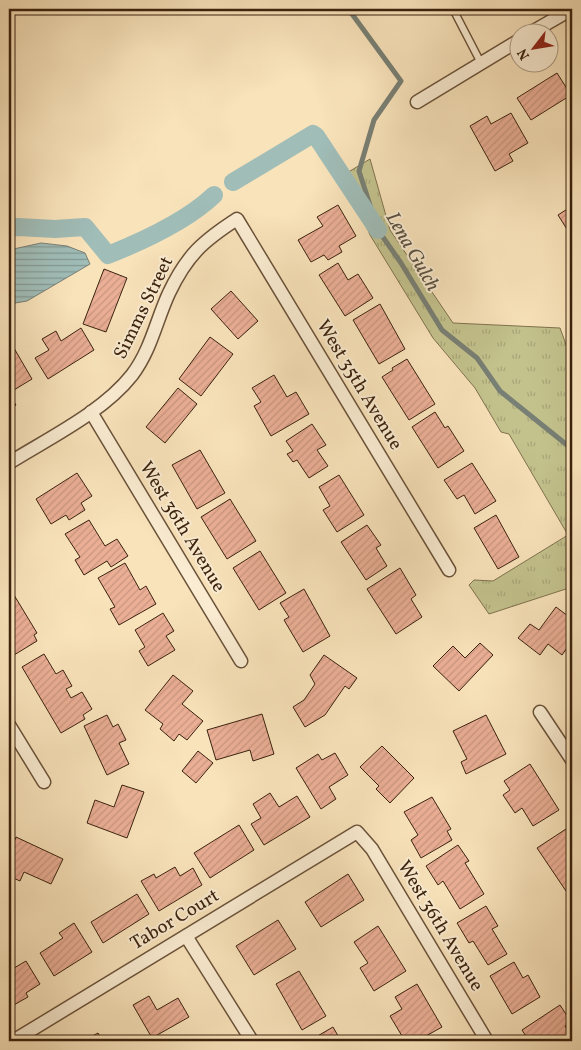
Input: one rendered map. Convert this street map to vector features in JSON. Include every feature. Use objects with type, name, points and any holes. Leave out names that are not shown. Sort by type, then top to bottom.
[{"type":"street","points":[[549,22],[572,9]]},
{"type":"street","points":[[417,102],[508,47]]},
{"type":"street","name":"Simms Street","points":[[9,463],[91,412],[114,394],[132,375],[146,353],[169,293],[186,263],[200,246],[237,219]]},
{"type":"street","name":"West 35th Avenue","points":[[237,219],[449,570]]},
{"type":"street","name":"West 36th Avenue","points":[[91,412],[241,661]]},
{"type":"street","points":[[540,712],[572,760]]},
{"type":"street","points":[[9,725],[44,782]]},
{"type":"street","name":"West 36th Avenue","points":[[357,832],[372,849],[487,1041]]},
{"type":"street","name":"Tabor Court","points":[[13,1041],[357,832]]},
{"type":"street","points":[[186,936],[252,1041]]},
{"type":"lane","points":[[453,9],[481,64]]},
{"type":"green space","points":[[370,159],[390,230],[453,323],[560,328],[572,361],[572,587],[489,614],[469,585],[474,580],[493,581],[568,535],[509,434],[501,432],[475,388],[433,338],[370,235],[345,174]]},
{"type":"water","points":[[41,243],[67,246],[85,253],[90,264],[27,301],[9,304],[9,250]]},
{"type":"building","points":[[572,62],[572,75],[566,65]]},
{"type":"building","points":[[557,73],[571,95],[531,120],[517,98]]},
{"type":"building","points":[[511,113],[528,143],[509,154],[513,161],[495,171],[470,126],[487,116],[491,124]]},
{"type":"building","points":[[338,205],[356,236],[339,246],[342,252],[328,260],[324,255],[311,262],[298,240],[323,226],[317,217]]},
{"type":"building","points":[[572,206],[572,233],[570,234],[558,215]]},
{"type":"building","points":[[338,263],[348,280],[358,274],[373,298],[345,316],[319,275]]},
{"type":"building","points":[[104,269],[127,278],[106,332],[83,324]]},
{"type":"building","points":[[231,291],[258,321],[238,339],[211,309]]},
{"type":"building","points":[[380,304],[405,349],[379,364],[353,320]]},
{"type":"building","points":[[81,328],[94,350],[48,379],[35,358],[49,350],[42,339],[56,331],[61,341]]},
{"type":"building","points":[[210,337],[233,354],[201,396],[179,379]]},
{"type":"building","points":[[11,343],[32,379],[9,393],[9,345]]},
{"type":"building","points":[[407,359],[435,404],[409,420],[382,377]]},
{"type":"building","points":[[274,375],[287,397],[296,392],[309,414],[271,436],[254,406],[261,402],[252,388]]},
{"type":"building","points":[[178,388],[197,404],[165,443],[146,427]]},
{"type":"building","points":[[9,394],[16,405],[9,410]]},
{"type":"building","points":[[435,412],[445,428],[448,426],[464,451],[438,468],[412,427]]},
{"type":"building","points":[[312,424],[326,445],[317,450],[328,466],[309,478],[297,460],[293,462],[287,454],[293,451],[286,441]]},
{"type":"building","points":[[200,450],[225,493],[197,509],[172,465]]},
{"type":"building","points":[[472,463],[496,501],[475,514],[464,495],[457,499],[444,480]]},
{"type":"building","points":[[77,473],[92,496],[81,503],[85,510],[69,520],[66,515],[51,524],[36,499]]},
{"type":"building","points":[[339,475],[364,515],[337,532],[323,510],[330,506],[319,487]]},
{"type":"building","points":[[230,499],[256,541],[227,559],[201,517]]},
{"type":"building","points":[[496,515],[519,557],[498,569],[474,528]]},
{"type":"building","points":[[89,520],[105,546],[117,539],[128,556],[111,567],[107,561],[84,575],[75,560],[80,557],[65,534]]},
{"type":"building","points":[[367,525],[381,545],[376,548],[387,566],[366,580],[341,542]]},
{"type":"building","points":[[260,551],[286,593],[259,610],[233,568]]},
{"type":"building","points":[[125,563],[140,590],[146,586],[156,604],[119,625],[110,609],[115,607],[98,578]]},
{"type":"building","points":[[400,568],[416,595],[411,599],[422,617],[396,634],[367,589]]},
{"type":"building","points":[[304,589],[330,636],[303,652],[284,620],[289,617],[280,603]]},
{"type":"building","points":[[14,595],[37,633],[34,635],[37,641],[14,655],[9,647],[9,596]]},
{"type":"building","points":[[556,607],[572,619],[572,641],[562,655],[548,644],[540,655],[518,638],[530,624],[539,630]]},
{"type":"building","points":[[163,613],[174,631],[166,636],[175,650],[148,666],[139,651],[145,647],[135,630]]},
{"type":"building","points":[[480,643],[493,655],[459,691],[433,666],[453,646],[465,658]]},
{"type":"building","points":[[44,654],[56,674],[63,670],[72,686],[66,689],[71,698],[82,692],[92,709],[83,715],[85,719],[61,733],[22,667]]},
{"type":"building","points":[[324,655],[357,678],[349,689],[345,686],[325,715],[305,727],[293,707],[304,700],[315,684],[310,675]]},
{"type":"building","points":[[173,675],[193,691],[182,704],[203,721],[187,740],[179,734],[174,741],[160,729],[163,724],[145,710]]},
{"type":"building","points":[[262,714],[274,754],[253,761],[250,750],[216,760],[207,730]]},
{"type":"building","points":[[107,715],[113,727],[118,724],[126,740],[119,743],[129,764],[107,775],[84,726]]},
{"type":"building","points":[[486,715],[506,754],[466,774],[461,762],[467,759],[453,731]]},
{"type":"building","points":[[382,746],[414,778],[390,803],[376,789],[379,786],[360,767]]},
{"type":"building","points":[[198,751],[213,763],[196,783],[182,771]]},
{"type":"building","points":[[335,753],[348,775],[329,787],[336,799],[321,809],[296,768],[318,754],[322,760]]},
{"type":"building","points":[[530,764],[559,810],[533,826],[522,808],[515,813],[503,795],[510,790],[504,781]]},
{"type":"building","points":[[122,785],[144,792],[127,838],[87,823],[95,800],[114,807]]},
{"type":"building","points":[[270,793],[279,807],[297,796],[310,817],[264,845],[251,824],[261,818],[253,804]]},
{"type":"building","points":[[432,797],[451,829],[447,831],[452,840],[421,858],[411,840],[418,835],[404,812]]},
{"type":"building","points":[[239,825],[254,850],[210,878],[194,853]]},
{"type":"building","points":[[566,829],[572,838],[572,887],[566,891],[537,848]]},
{"type":"building","points":[[16,837],[63,859],[51,884],[24,872],[20,881],[9,876],[9,853]]},
{"type":"building","points":[[458,845],[469,861],[465,863],[484,894],[460,909],[443,881],[438,885],[426,866]]},
{"type":"building","points":[[175,867],[180,876],[193,868],[202,885],[159,911],[141,881],[154,874],[156,878]]},
{"type":"building","points":[[348,874],[364,900],[321,927],[305,902]]},
{"type":"building","points":[[137,894],[149,914],[103,943],[91,922]]},
{"type":"building","points":[[486,906],[498,926],[492,929],[507,954],[488,965],[473,941],[469,943],[457,923]]},
{"type":"building","points":[[278,920],[296,949],[254,975],[236,946]]},
{"type":"building","points":[[74,923],[92,952],[54,976],[40,953],[63,938],[59,933]]},
{"type":"building","points":[[378,926],[406,971],[374,991],[360,968],[368,963],[354,942]]},
{"type":"building","points":[[26,961],[40,984],[26,993],[28,997],[12,1006],[9,1001],[9,971]]},
{"type":"building","points":[[514,962],[523,978],[528,975],[540,997],[512,1014],[490,976]]},
{"type":"building","points":[[299,971],[326,1016],[302,1030],[276,984]]},
{"type":"building","points":[[417,984],[442,1027],[417,1041],[405,1041],[390,1016],[402,1009],[395,997]]},
{"type":"building","points":[[149,996],[157,1010],[178,998],[189,1017],[152,1038],[133,1005]]},
{"type":"building","points":[[560,1005],[571,1022],[565,1026],[572,1041],[544,1041],[543,1039],[529,1041],[522,1030]]},
{"type":"building","points":[[333,1027],[341,1041],[309,1041]]},
{"type":"building","points":[[98,1033],[103,1041],[83,1041]]},
{"type":"waterway","name":"Lena Gulch","points":[[345,9],[352,14],[401,81],[374,120],[359,171],[378,230],[401,263],[442,330],[477,358],[500,391],[572,449]]},
{"type":"waterway","points":[[233,182],[313,134],[378,230]]},
{"type":"waterway","points":[[9,228],[55,229],[85,227],[108,255],[150,237],[178,222],[214,195]]}]
